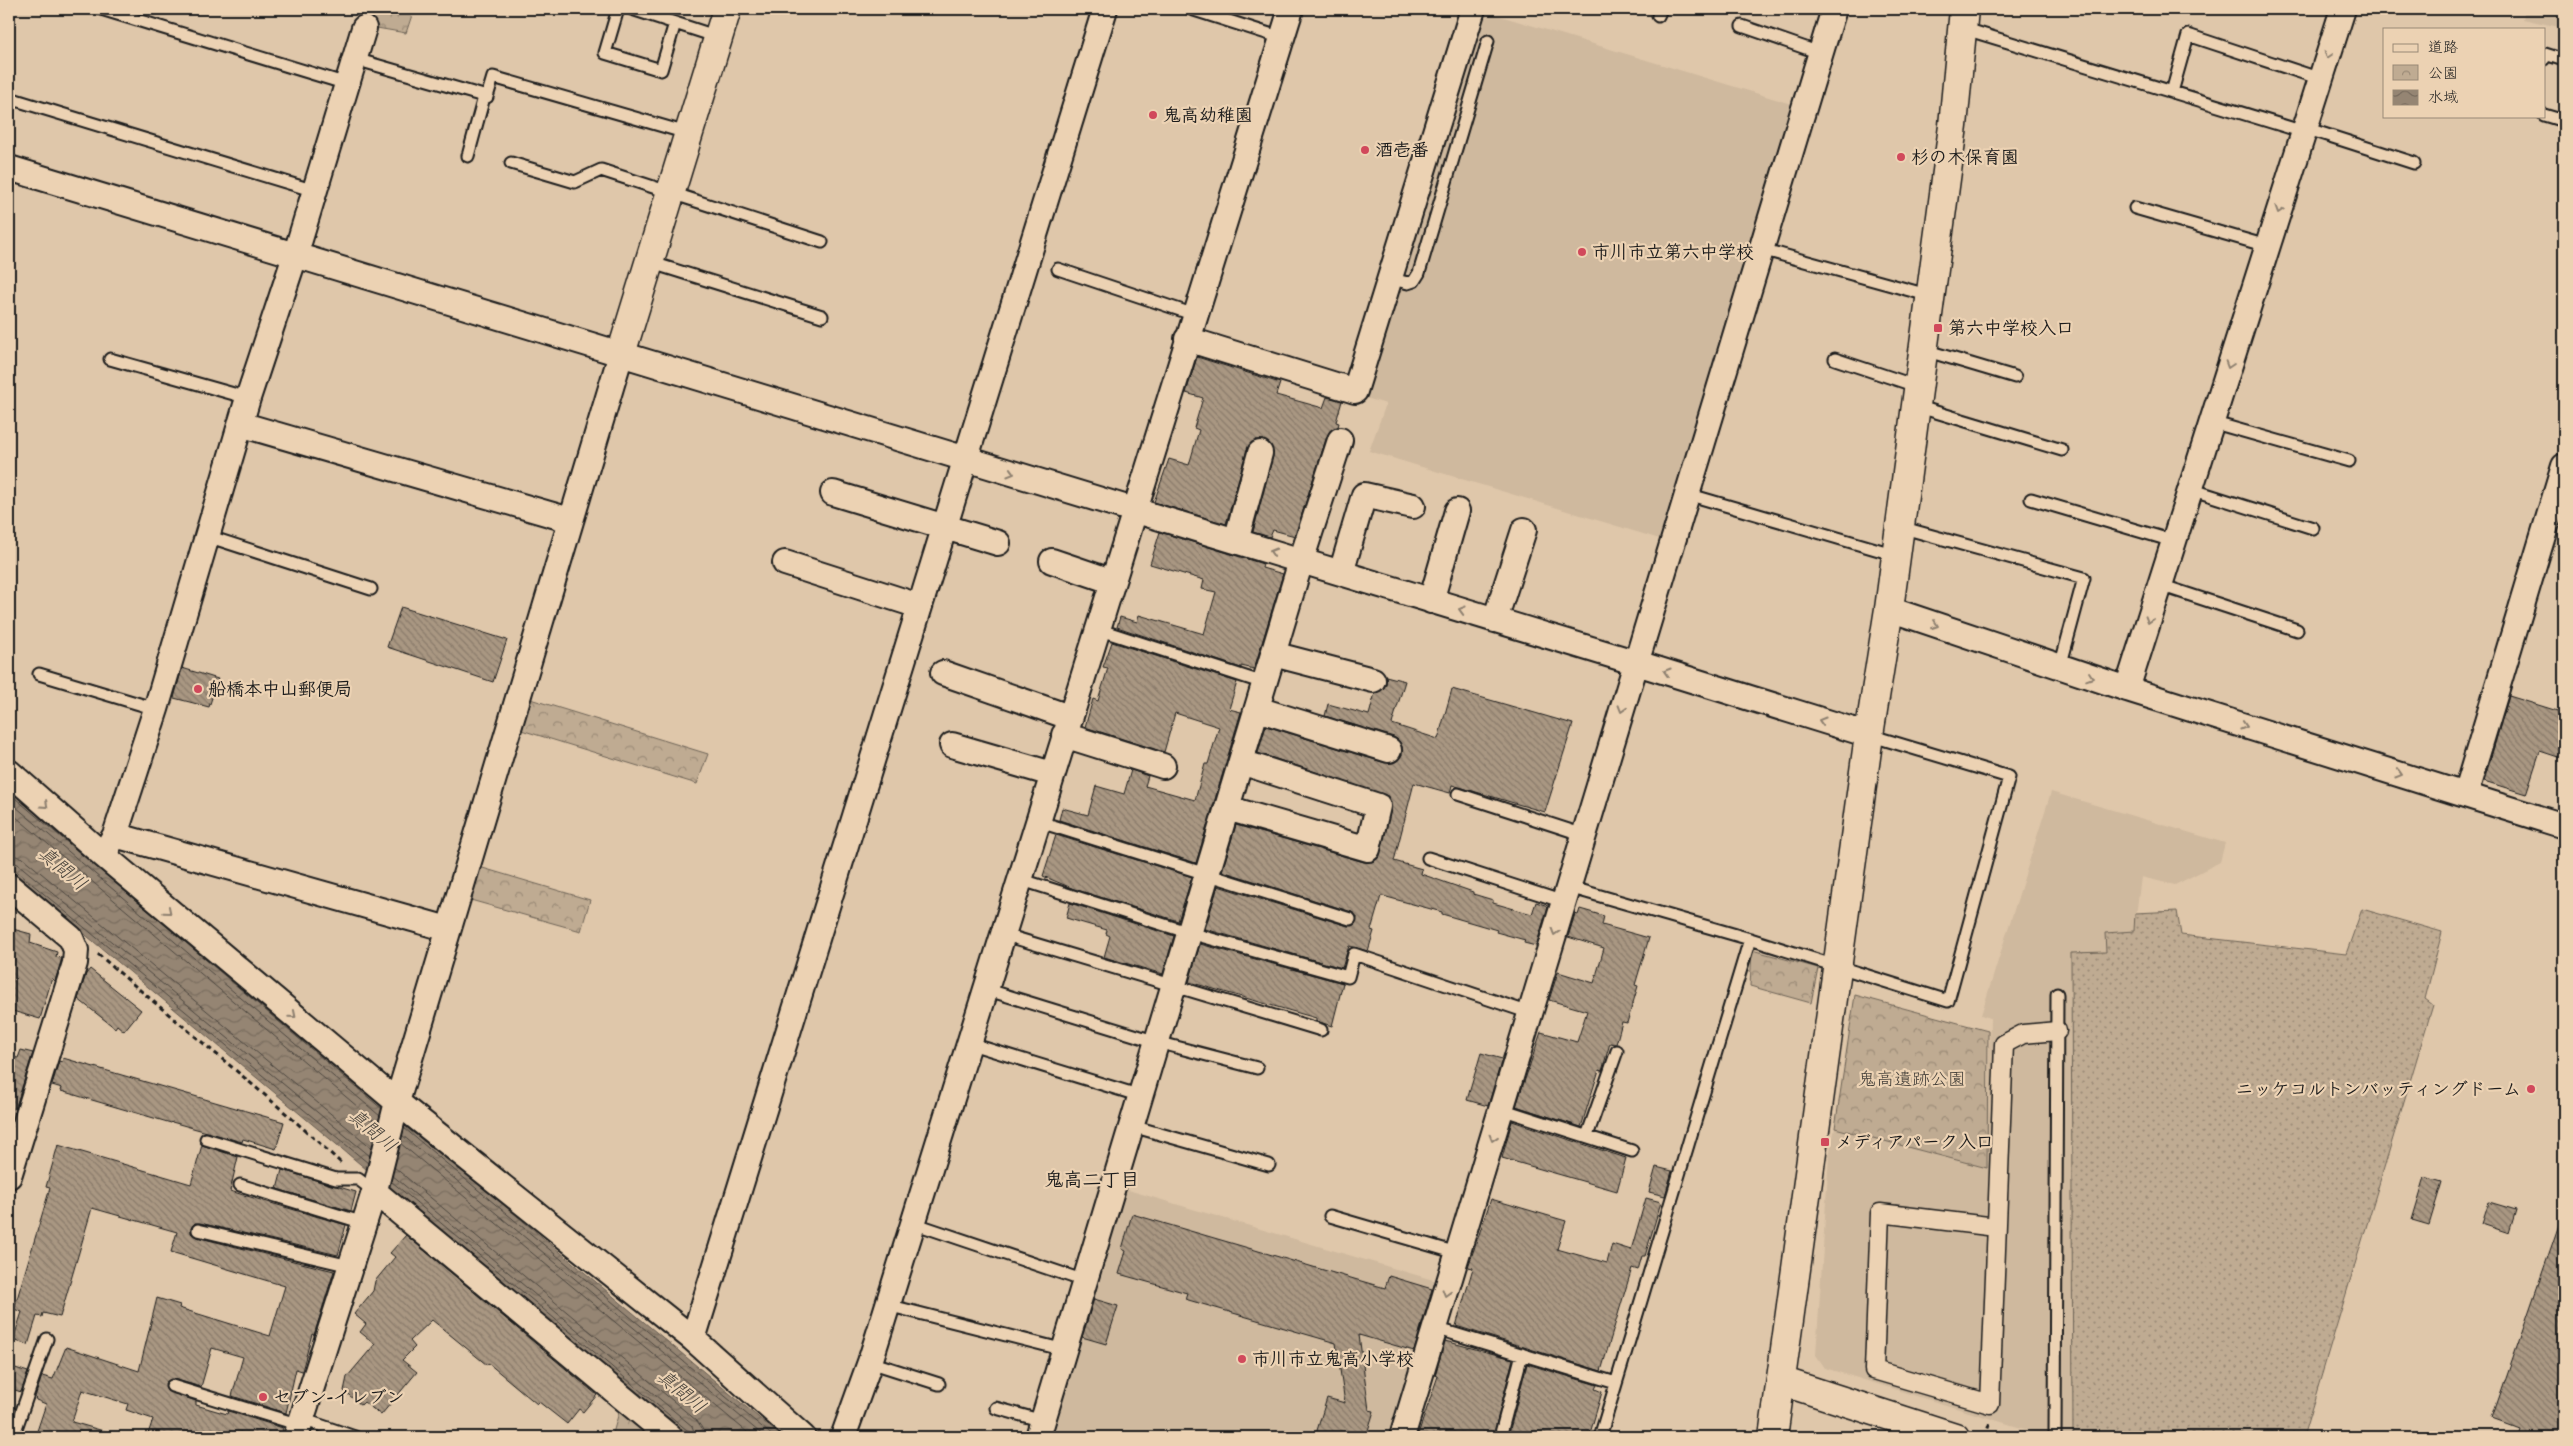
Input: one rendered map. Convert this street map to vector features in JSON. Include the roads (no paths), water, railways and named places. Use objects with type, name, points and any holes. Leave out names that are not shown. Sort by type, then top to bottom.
[{"type":"street","points":[[300,1427],[364,1223],[369,1185],[396,1106],[570,520],[687,133],[727,9]]},
{"type":"street","points":[[693,1339],[1105,9]]},
{"type":"street","points":[[843,1437],[870,1362],[1111,581],[1291,9]]},
{"type":"street","points":[[1187,339],[1356,391],[1392,279],[1473,9]]},
{"type":"street","points":[[1402,1437],[1834,9]]},
{"type":"street","points":[[2127,689],[2343,9]]},
{"type":"street","points":[[1773,1437],[1869,735],[1889,609],[1924,350],[1953,126],[1963,18]]},
{"type":"street","points":[[103,856],[115,835],[156,709],[240,424],[295,256],[364,28]]},
{"type":"street","points":[[9,168],[1869,735]]},
{"type":"street","points":[[240,424],[570,520]]},
{"type":"street","points":[[1041,1429],[1256,709],[1340,440]]},
{"type":"street","points":[[1236,541],[1260,453]]},
{"type":"street","points":[[2465,795],[2563,476]]},
{"type":"street","points":[[833,493],[998,543]]},
{"type":"street","points":[[1341,573],[1364,495],[1414,506]]},
{"type":"street","points":[[1431,601],[1457,511]]},
{"type":"street","points":[[1495,620],[1524,530]]},
{"type":"street","points":[[1052,561],[1111,581]]},
{"type":"street","points":[[784,563],[919,606]]},
{"type":"street","points":[[1889,609],[2127,689],[2564,826]]},
{"type":"street","points":[[1273,654],[1373,680]]},
{"type":"street","points":[[943,673],[1163,766]]},
{"type":"street","points":[[1256,709],[1389,750]]},
{"type":"street","points":[[952,745],[1052,774]]},
{"type":"street","points":[[1227,808],[1368,849],[1378,806],[1241,762]]},
{"type":"street","points":[[9,772],[103,856],[396,1106],[693,1339],[803,1437]]},
{"type":"street","points":[[115,835],[448,929]]},
{"type":"street","points":[[9,886],[71,938],[76,950],[75,963],[11,1164]]},
{"type":"street","points":[[1996,1228],[1880,1213],[1874,1370],[1990,1404],[2004,1044],[2023,1034],[2057,1031]]},
{"type":"street","points":[[369,1185],[669,1437]]},
{"type":"street","points":[[1781,1381],[1956,1437]]},
{"type":"lane","points":[[101,9],[347,84]]},
{"type":"lane","points":[[618,9],[605,53],[661,70],[675,23]]},
{"type":"lane","points":[[632,9],[718,36]]},
{"type":"lane","points":[[1191,9],[1282,38]]},
{"type":"lane","points":[[1963,18],[2172,92],[2414,163]]},
{"type":"lane","points":[[1742,26],[1820,53]]},
{"type":"lane","points":[[2172,92],[2188,35],[2321,79]]},
{"type":"lane","points":[[1392,279],[1408,283],[1414,281],[1419,273],[1488,41]]},
{"type":"lane","points":[[2546,54],[2564,60]]},
{"type":"lane","points":[[355,59],[484,97]]},
{"type":"lane","points":[[468,156],[484,97],[487,97],[493,77],[687,133]]},
{"type":"lane","points":[[9,98],[315,191]]},
{"type":"lane","points":[[2546,116],[2564,121]]},
{"type":"lane","points":[[511,164],[575,182],[601,170],[822,242]]},
{"type":"lane","points":[[2135,208],[2267,246]]},
{"type":"lane","points":[[1761,249],[1931,296]]},
{"type":"lane","points":[[649,262],[822,316]]},
{"type":"lane","points":[[1058,269],[1195,315]]},
{"type":"lane","points":[[1924,350],[2015,377]]},
{"type":"lane","points":[[110,359],[248,398]]},
{"type":"lane","points":[[1835,359],[1917,396],[2062,450]]},
{"type":"lane","points":[[2211,422],[2350,461]]},
{"type":"lane","points":[[2190,489],[2313,528]]},
{"type":"lane","points":[[1687,494],[1896,555]]},
{"type":"lane","points":[[2031,499],[2173,541]]},
{"type":"lane","points":[[1900,527],[2084,578],[2060,667]]},
{"type":"lane","points":[[207,536],[371,589]]},
{"type":"lane","points":[[2160,585],[2298,630]]},
{"type":"lane","points":[[1097,629],[1264,683]]},
{"type":"lane","points":[[40,674],[156,709]]},
{"type":"lane","points":[[1428,858],[1750,939],[1837,968],[1948,1001],[2009,777],[1869,735]]},
{"type":"lane","points":[[1458,794],[1584,835]]},
{"type":"lane","points":[[1037,821],[1207,876],[1350,919]]},
{"type":"lane","points":[[1019,879],[1190,933],[1348,977],[1354,954],[1530,1012]]},
{"type":"lane","points":[[1002,934],[1321,1030]]},
{"type":"lane","points":[[1600,1437],[1750,939]]},
{"type":"lane","points":[[985,989],[1157,1042],[1257,1068]]},
{"type":"lane","points":[[2055,1437],[2057,994]]},
{"type":"lane","points":[[968,1043],[1141,1096]]},
{"type":"lane","points":[[1587,1136],[1617,1051]]},
{"type":"lane","points":[[1501,1109],[1632,1152]]},
{"type":"lane","points":[[1132,1126],[1269,1165]]},
{"type":"lane","points":[[206,1139],[336,1178],[369,1185]]},
{"type":"lane","points":[[240,1185],[364,1223]]},
{"type":"lane","points":[[1330,1216],[1458,1253]]},
{"type":"lane","points":[[913,1223],[1085,1281]]},
{"type":"lane","points":[[198,1230],[350,1266]]},
{"type":"lane","points":[[887,1305],[1065,1350]]},
{"type":"lane","points":[[1435,1328],[1616,1383]]},
{"type":"lane","points":[[13,1437],[47,1339]]},
{"type":"lane","points":[[1500,1437],[1522,1354]]},
{"type":"lane","points":[[870,1362],[939,1384]]},
{"type":"lane","points":[[172,1386],[300,1427],[355,1437]]},
{"type":"lane","points":[[996,1408],[1041,1429]]},
{"type":"water","name":"真間川","points":[[9,786],[446,1157],[782,1437],[687,1437],[9,871]]},
{"type":"place","name":"鬼高幼稚園","points":[[1153,115]]},
{"type":"place","name":"酒壱番","points":[[1365,150]]},
{"type":"place","name":"杉の木保育園","points":[[1901,157]]},
{"type":"place","name":"市川市立第六中学校","points":[[1582,252]]},
{"type":"place","name":"第六中学校入口","points":[[1938,328]]},
{"type":"place","name":"船橋本中山郵便局","points":[[198,689]]},
{"type":"place","name":"ニッケコルトンバッティングドーム","points":[[2531,1089]]},
{"type":"place","name":"メディアパーク入口","points":[[1825,1142]]},
{"type":"place","name":"市川市立鬼高小学校","points":[[1242,1359]]},
{"type":"place","name":"セブン-イレブン","points":[[263,1397]]},
{"type":"district","name":"鬼高二丁目","points":[[1092,1180]]},
{"type":"park label","name":"鬼高遺跡公園","points":[[1912,1079]]}]
